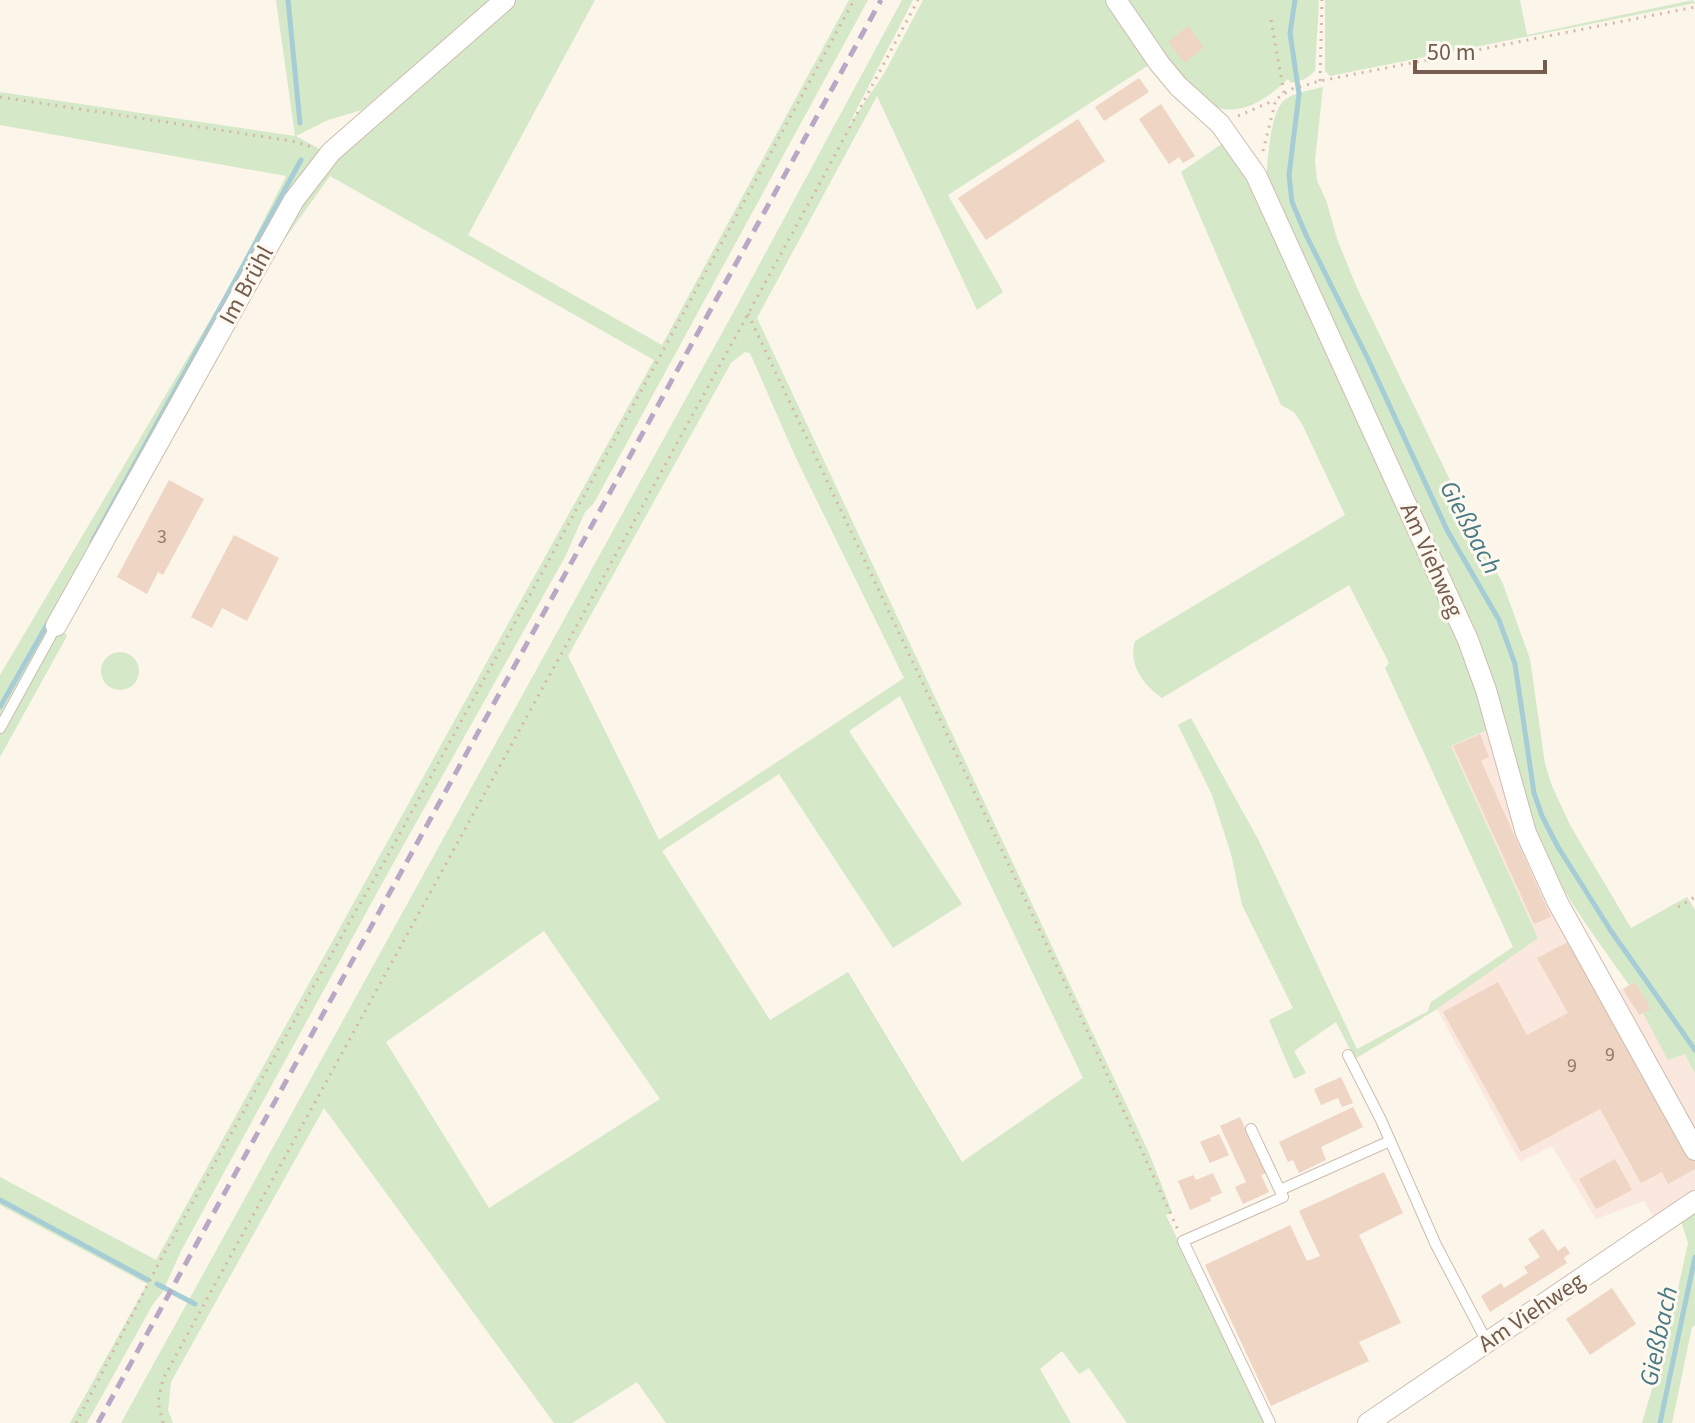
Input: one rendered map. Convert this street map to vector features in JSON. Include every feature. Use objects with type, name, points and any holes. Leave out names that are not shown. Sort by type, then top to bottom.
[{"type":"street","name":"Im Brühl","points":[[56,626],[294,200],[331,152],[505,0]]},
{"type":"street","name":"Am Viehweg","points":[[1116,0],[1174,81],[1220,124],[1256,175],[1468,640],[1486,690],[1526,833],[1558,903],[1695,1150]]},
{"type":"street","name":"Am Viehweg","points":[[1368,1423],[1695,1201]]},
{"type":"lane","points":[[0,728],[56,626]]},
{"type":"lane","points":[[1348,1055],[1436,1245],[1487,1342]]},
{"type":"lane","points":[[1251,1129],[1283,1197],[1183,1241],[1270,1423]]},
{"type":"lane","points":[[1280,1190],[1390,1141]]},
{"type":"path","points":[[76,1423],[161,1259],[386,859],[854,0]]},
{"type":"path","points":[[163,1423],[158,1402],[163,1379],[918,0]]},
{"type":"path","points":[[1320,81],[1322,0]]},
{"type":"path","points":[[1220,124],[1292,89],[1320,81],[1695,7]]},
{"type":"path","points":[[1271,20],[1284,93]]},
{"type":"path","points":[[0,97],[292,141],[331,152]]},
{"type":"path","points":[[1256,175],[1276,99]]},
{"type":"path","points":[[748,314],[1053,957],[1183,1241]]},
{"type":"path","points":[[1678,907],[1695,897]]},
{"type":"shaded area","points":[[1489,729],[1604,999],[1635,982],[1651,1009],[1668,1059],[1685,1054],[1695,1074],[1695,1192],[1655,1220],[1644,1201],[1596,1219],[1552,1146],[1520,1162],[1437,1009],[1538,938],[1451,746]]},
{"type":"green space","points":[[276,0],[492,0],[362,110],[328,120],[296,136],[334,157],[512,0],[595,0],[468,235],[662,345],[849,0],[868,0],[594,503],[585,512],[565,557],[181,1251],[162,1293],[87,1423],[70,1423],[147,1284],[0,1205],[0,1177],[156,1260],[654,360],[330,176],[274,254],[183,422],[169,414],[55,622],[67,636],[0,757],[0,675],[232,283],[286,176],[0,125],[0,92],[295,136]]},
{"type":"green space","points":[[902,0],[913,0],[846,130],[885,72],[923,0],[1109,0],[1152,63],[948,195],[1003,292],[977,310],[877,96],[757,318],[1149,1153],[1172,1212],[1166,1215],[1264,1423],[1127,1423],[1089,1368],[1079,1374],[1062,1351],[1040,1369],[1071,1423],[666,1423],[637,1382],[572,1423],[554,1423],[324,1108],[171,1382],[168,1410],[173,1423],[121,1423],[738,304]],"holes":[[[745,352],[750,353],[795,456],[904,678],[659,840],[568,656],[731,363]],[[900,696],[1083,1078],[962,1162],[848,972],[770,1020],[662,851],[779,774],[893,948],[962,904],[849,731]],[[544,931],[660,1099],[489,1208],[386,1042]]]},
{"type":"green space","points":[[1125,0],[1319,0],[1315,71],[1305,79],[1291,83],[1288,79],[1267,97],[1250,105],[1223,109],[1197,94],[1183,79]]},
{"type":"green space","points":[[1325,0],[1520,0],[1527,35],[1693,0],[1695,3],[1330,76],[1325,71]]},
{"type":"green space","points":[[1323,87],[1315,160],[1317,180],[1357,288],[1503,584],[1530,659],[1545,764],[1552,786],[1570,825],[1631,928],[1687,897],[1695,910],[1695,1074],[1685,1054],[1668,1060],[1643,1013],[1650,1008],[1635,982],[1629,985],[1587,926],[1538,842],[1523,801],[1511,746],[1266,179],[1276,113],[1286,99]]},
{"type":"green space","points":[[1223,143],[1242,167],[1463,652],[1489,729],[1451,746],[1538,938],[1437,1009],[1355,1059],[1336,1022],[1294,1051],[1306,1073],[1294,1079],[1269,1020],[1293,1008],[1242,905],[1231,854],[1212,795],[1178,725],[1191,718],[1259,841],[1357,1049],[1428,1011],[1431,1002],[1513,947],[1385,668],[1389,663],[1349,585],[1162,698],[1143,680],[1135,666],[1135,641],[1345,515],[1302,424],[1294,412],[1281,405],[1181,172]]},
{"type":"green space","points":[[120,652],[134,657],[139,671],[134,685],[120,690],[106,685],[101,671],[106,657]]},
{"type":"green space","points":[[1695,1209],[1695,1325],[1692,1327],[1672,1423],[1642,1423],[1668,1334],[1688,1243],[1680,1218]]},
{"type":"building","points":[[1188,26],[1204,47],[1185,63],[1168,42]]},
{"type":"building","points":[[1139,78],[1149,92],[1104,121],[1095,107]]},
{"type":"building","points":[[1161,104],[1195,156],[1183,163],[1179,157],[1169,164],[1139,119]]},
{"type":"building","points":[[1078,119],[1105,161],[986,240],[958,198]]},
{"type":"building","points":[[169,480],[204,499],[163,575],[158,572],[147,594],[117,577]]},
{"type":"building","points":[[234,535],[279,558],[247,621],[222,608],[212,628],[191,617]]},
{"type":"building","points":[[1480,734],[1489,757],[1481,761],[1551,917],[1534,924],[1453,746]]},
{"type":"building","points":[[1568,942],[1652,1094],[1656,1092],[1695,1161],[1695,1169],[1668,1184],[1662,1172],[1641,1183],[1600,1109],[1521,1152],[1443,1012],[1498,982],[1527,1035],[1568,1013],[1537,958]]},
{"type":"building","points":[[1635,982],[1651,1009],[1639,1015],[1623,989]]},
{"type":"building","points":[[1341,1077],[1353,1103],[1342,1107],[1338,1098],[1321,1105],[1314,1089]]},
{"type":"building","points":[[1353,1107],[1363,1127],[1321,1147],[1326,1160],[1299,1173],[1293,1160],[1288,1162],[1279,1142]]},
{"type":"building","points":[[1240,1117],[1266,1173],[1261,1175],[1269,1192],[1243,1204],[1235,1187],[1246,1182],[1220,1126]]},
{"type":"building","points":[[1219,1134],[1229,1155],[1210,1163],[1200,1142]]},
{"type":"building","points":[[1615,1159],[1632,1190],[1596,1209],[1579,1179]]},
{"type":"building","points":[[1384,1172],[1403,1213],[1359,1235],[1401,1323],[1359,1342],[1369,1361],[1271,1406],[1205,1265],[1290,1225],[1307,1261],[1320,1256],[1299,1211]]},
{"type":"building","points":[[1213,1173],[1222,1193],[1190,1210],[1178,1181],[1193,1175],[1196,1180]]},
{"type":"building","points":[[1543,1229],[1558,1251],[1565,1246],[1570,1253],[1564,1258],[1567,1263],[1490,1312],[1481,1296],[1501,1283],[1504,1288],[1528,1273],[1524,1267],[1540,1257],[1528,1239]]},
{"type":"building","points":[[1612,1288],[1636,1324],[1590,1355],[1566,1319]]},
{"type":"waterway","points":[[288,0],[300,123]]},
{"type":"waterway","name":"Gießbach","points":[[1295,0],[1290,33],[1299,94],[1289,175],[1292,202],[1447,530],[1499,620],[1515,664],[1534,793],[1542,816],[1611,931],[1695,1050]]},
{"type":"waterway","points":[[92,542],[301,160]]},
{"type":"waterway","points":[[0,707],[49,621]]},
{"type":"waterway","points":[[0,1200],[148,1280]]},
{"type":"waterway","name":"Gießbach","points":[[1660,1423],[1695,1257]]},
{"type":"waterway","points":[[157,1284],[195,1304]]},
{"type":"railway","points":[[98,1423],[881,0]]}]
